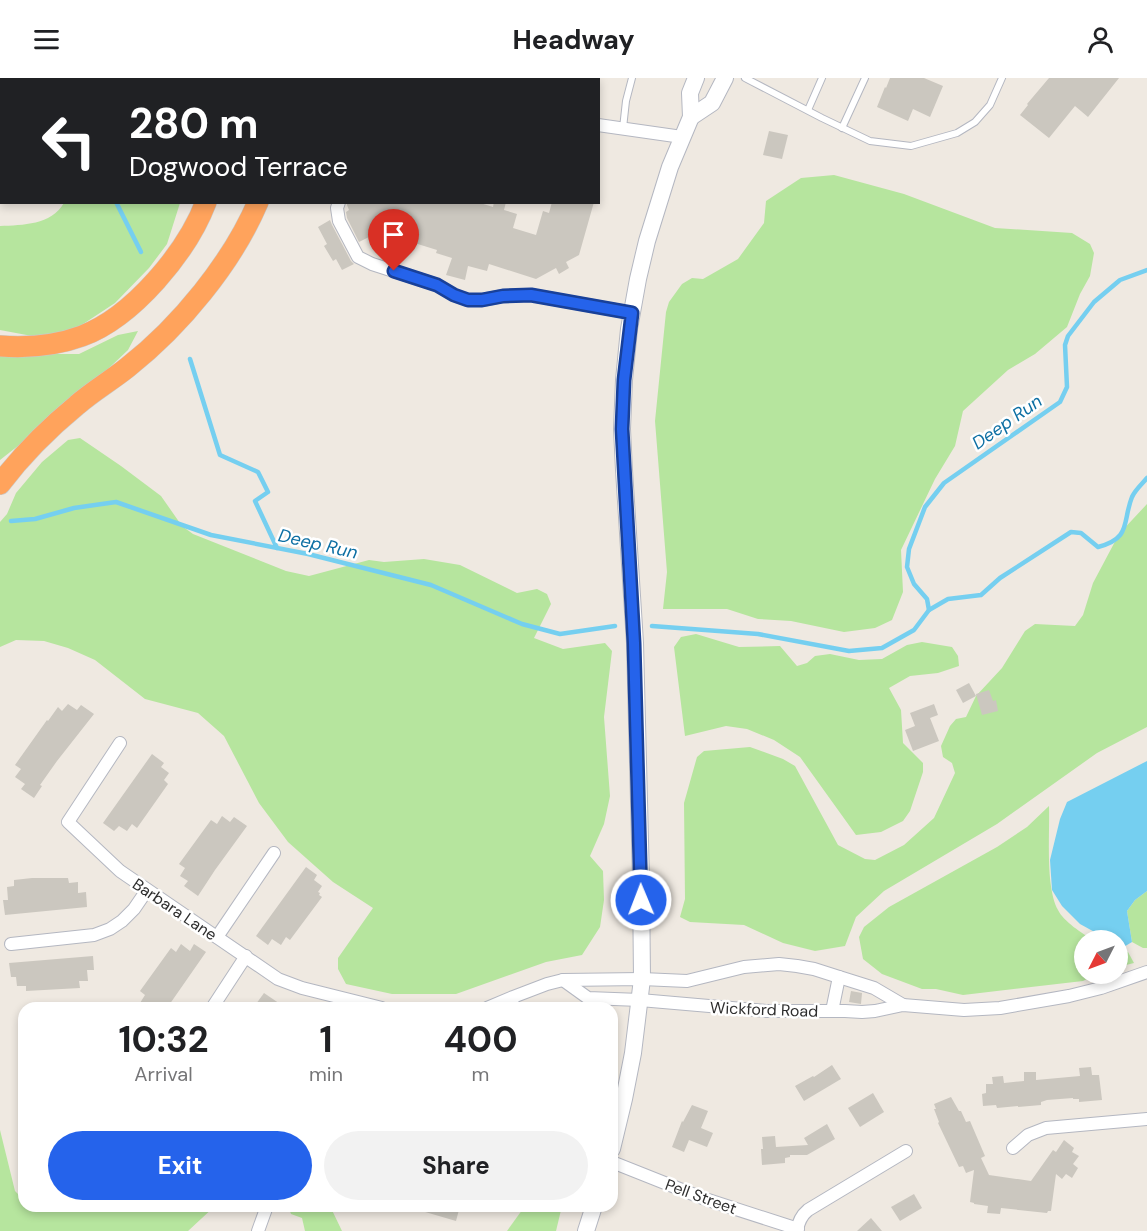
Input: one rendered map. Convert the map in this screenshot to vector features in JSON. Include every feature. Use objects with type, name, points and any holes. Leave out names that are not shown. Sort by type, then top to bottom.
[{"type":"highway","points":[[0,346],[26,348],[53,345],[82,336],[118,316],[145,292],[170,264],[188,237],[205,204]]},
{"type":"highway","points":[[0,484],[36,442],[76,405],[129,366],[164,335],[212,279],[257,204]]},
{"type":"main road","points":[[618,1124],[633,1053],[642,979],[634,643],[622,429],[624,380],[632,313],[647,241],[670,167],[691,117],[690,93],[696,78]]},
{"type":"main road","points":[[691,117],[712,103],[725,78]]},
{"type":"main road","points":[[586,1231],[592,1212]]},
{"type":"street","points":[[600,125],[682,136]]},
{"type":"street","points":[[338,204],[339,221],[358,257],[372,264],[437,285],[454,295],[468,300],[531,295],[632,313]]},
{"type":"street","name":"Barbara Lane","points":[[120,743],[68,822],[120,871],[279,979],[302,988],[358,1002]]},
{"type":"street","points":[[218,937],[274,853]]},
{"type":"street","points":[[11,944],[94,935],[110,929],[134,909],[147,890]]},
{"type":"street","points":[[216,1002],[246,956]]},
{"type":"street","name":"Wickford Road","points":[[640,1000],[766,1011],[832,1011],[839,977],[814,969],[779,964],[744,968],[687,981],[642,979]]},
{"type":"street","points":[[832,1011],[875,1011],[903,1005],[964,1010],[1000,1008],[1069,996],[1147,972]]},
{"type":"street","points":[[839,977],[874,988],[903,1005]]},
{"type":"street","points":[[516,1002],[547,984],[563,980],[642,979]]},
{"type":"street","points":[[563,980],[588,998],[640,1000]]},
{"type":"street","points":[[1013,1148],[1028,1135],[1046,1128],[1147,1119]]},
{"type":"street","name":"Pell Street","points":[[618,1164],[705,1199],[798,1230],[804,1213],[808,1210],[906,1151]]},
{"type":"street","points":[[258,1231],[265,1212]]},
{"type":"lane","points":[[623,129],[626,101],[632,78]]},
{"type":"lane","points":[[745,78],[870,141],[911,146],[957,133],[975,122],[990,105],[1002,78]]},
{"type":"lane","points":[[808,110],[822,78]]},
{"type":"lane","points":[[842,128],[865,78]]},
{"type":"green space","points":[[834,175],[904,194],[995,228],[1072,233],[1090,244],[1094,253],[1090,276],[1067,327],[1035,354],[1008,370],[963,411],[955,446],[935,479],[901,550],[903,592],[892,620],[875,628],[844,632],[791,621],[758,619],[727,609],[663,609],[667,572],[655,421],[666,312],[669,302],[682,284],[692,278],[703,279],[738,259],[764,223],[766,201],[801,178]]},
{"type":"green space","points":[[63,204],[180,204],[167,244],[149,268],[115,303],[71,332],[32,336],[0,330],[0,226],[44,220]]},
{"type":"green space","points":[[138,331],[128,350],[70,405],[0,460],[0,346],[24,354],[79,354],[118,335]]},
{"type":"green space","points":[[80,438],[161,496],[182,526],[193,534],[286,571],[309,576],[369,560],[384,562],[424,559],[460,565],[517,593],[537,589],[547,594],[551,604],[534,638],[563,649],[605,643],[612,651],[604,717],[610,796],[604,824],[590,856],[603,871],[604,900],[600,927],[582,955],[546,962],[456,994],[392,994],[346,984],[338,969],[338,958],[373,908],[333,882],[288,842],[259,803],[224,736],[198,713],[145,699],[95,660],[68,648],[44,641],[16,640],[0,647],[0,522],[7,514],[16,493],[42,462],[68,440]]},
{"type":"green space","points":[[1147,504],[1147,727],[1097,753],[997,824],[884,891],[856,917],[845,946],[815,951],[783,943],[744,925],[690,922],[680,917],[685,899],[684,803],[697,757],[704,751],[750,747],[783,759],[795,766],[838,845],[865,859],[875,860],[904,845],[934,818],[955,773],[952,763],[943,757],[941,746],[950,726],[956,719],[966,717],[976,696],[1002,668],[1025,631],[1035,624],[1075,626],[1083,615],[1093,583],[1119,534]]},
{"type":"green space","points":[[696,634],[739,647],[780,646],[797,666],[807,663],[815,656],[830,654],[859,660],[882,659],[907,645],[922,642],[952,647],[958,656],[959,666],[938,673],[910,676],[889,688],[901,710],[903,743],[923,763],[923,772],[910,811],[903,821],[881,832],[856,835],[800,757],[774,740],[747,729],[726,726],[685,736],[674,647],[681,637]]},
{"type":"green space","points":[[1049,806],[1051,888],[1058,910],[1078,930],[1074,930],[1074,982],[963,995],[936,989],[922,989],[882,974],[863,959],[859,937],[864,927],[889,907],[997,847],[1027,827]]},
{"type":"green space","points":[[1147,891],[1147,948],[1143,948],[1132,942],[1127,911],[1135,900]]},
{"type":"green space","points":[[1128,952],[1134,963],[1128,964]]},
{"type":"green space","points":[[0,1130],[15,1191],[18,1194],[18,1212],[209,1212],[188,1231],[0,1231]]},
{"type":"green space","points":[[290,1212],[333,1212],[342,1231],[305,1231],[302,1218]]},
{"type":"green space","points":[[521,1212],[561,1212],[556,1231],[507,1231]]},
{"type":"water","points":[[1147,761],[1147,891],[1135,900],[1127,911],[1132,942],[1128,944],[1128,930],[1091,930],[1080,924],[1062,906],[1052,890],[1050,860],[1060,819],[1067,802]]},
{"type":"building","points":[[890,78],[924,78],[943,86],[930,117],[913,109],[908,121],[877,107]]},
{"type":"building","points":[[1049,78],[1119,78],[1088,117],[1075,106],[1049,138],[1020,115]]},
{"type":"building","points":[[769,131],[788,135],[782,159],[763,155]]},
{"type":"building","points":[[483,204],[493,207],[494,204],[506,204],[504,210],[517,214],[513,228],[536,235],[543,211],[549,213],[551,204],[593,204],[579,255],[566,262],[569,268],[559,274],[556,268],[536,279],[489,264],[487,271],[468,266],[465,280],[446,275],[452,258],[436,253],[437,250],[379,232],[359,242],[347,218],[346,212],[349,210],[347,205]]},
{"type":"building","points":[[330,220],[354,264],[342,270],[324,246],[327,244],[318,227]]},
{"type":"building","points":[[969,683],[976,696],[963,703],[956,690]]},
{"type":"building","points":[[989,690],[993,701],[996,700],[998,711],[982,715],[976,694]]},
{"type":"building","points":[[68,704],[77,710],[81,705],[94,714],[57,761],[34,798],[21,789],[25,784],[15,777],[21,769],[15,765],[58,707],[62,711]]},
{"type":"building","points":[[934,704],[938,715],[930,718],[939,741],[913,751],[905,730],[915,726],[910,713]]},
{"type":"building","points":[[152,754],[164,763],[161,767],[169,773],[164,780],[168,784],[137,828],[132,824],[127,831],[119,826],[114,831],[103,823]]},
{"type":"building","points":[[222,816],[230,822],[234,817],[247,826],[198,896],[184,886],[188,881],[180,876],[185,868],[179,864],[211,820],[217,824]]},
{"type":"building","points":[[306,867],[317,875],[314,880],[322,886],[318,892],[322,897],[290,940],[286,937],[281,945],[272,939],[268,945],[256,936]]},
{"type":"building","points":[[68,878],[69,883],[78,882],[78,893],[86,892],[87,907],[5,915],[3,900],[8,900],[7,887],[14,886],[14,880]]},
{"type":"building","points":[[181,944],[190,951],[194,944],[206,952],[171,1002],[141,1002],[145,995],[140,991],[171,948],[176,952]]},
{"type":"building","points":[[93,956],[94,970],[87,970],[88,981],[79,981],[80,988],[26,991],[26,986],[17,986],[16,977],[11,977],[9,963]]},
{"type":"building","points":[[851,991],[862,993],[861,1004],[849,1002]]},
{"type":"building","points":[[264,993],[277,1002],[257,1002]]},
{"type":"building","points":[[832,1065],[841,1079],[804,1101],[795,1086]]},
{"type":"building","points":[[1091,1067],[1092,1075],[1099,1075],[1102,1100],[1079,1102],[1079,1099],[1073,1098],[1047,1100],[1041,1102],[1041,1105],[997,1108],[996,1105],[983,1106],[982,1094],[986,1093],[986,1084],[993,1084],[992,1077],[1003,1076],[1004,1083],[1024,1081],[1024,1072],[1036,1072],[1036,1080],[1080,1076],[1079,1068]]},
{"type":"building","points":[[873,1093],[884,1112],[860,1127],[848,1108]]},
{"type":"building","points":[[951,1097],[966,1122],[970,1121],[985,1156],[981,1158],[989,1175],[1031,1181],[1053,1150],[1056,1152],[1064,1140],[1074,1148],[1072,1152],[1079,1156],[1073,1164],[1078,1168],[1072,1178],[1066,1174],[1062,1179],[1056,1174],[1051,1211],[1047,1213],[1001,1208],[1000,1214],[987,1213],[988,1206],[970,1202],[974,1170],[966,1173],[963,1166],[959,1167],[938,1123],[934,1109],[936,1109],[934,1104]]},
{"type":"building","points":[[692,1105],[708,1111],[701,1128],[713,1133],[707,1147],[689,1140],[684,1152],[672,1147],[682,1121]]},
{"type":"building","points":[[827,1124],[835,1139],[807,1155],[790,1155],[785,1158],[785,1163],[762,1165],[762,1137],[775,1136],[776,1147],[808,1145],[804,1138]]},
{"type":"building","points":[[914,1194],[922,1208],[900,1221],[891,1207]]},
{"type":"building","points":[[425,1212],[458,1212],[456,1221]]},
{"type":"building","points":[[871,1218],[882,1231],[857,1231]]},
{"type":"waterway","points":[[117,204],[141,252]]},
{"type":"waterway","name":"Deep Run","points":[[929,610],[927,599],[914,584],[907,567],[909,549],[925,507],[944,483],[1060,402],[1067,387],[1065,345],[1068,336],[1094,302],[1120,280],[1147,270]]},
{"type":"waterway","points":[[190,359],[220,455],[258,472],[268,492],[255,501],[277,548]]},
{"type":"waterway","name":"Deep Run","points":[[652,626],[758,634],[849,651],[882,648],[914,630],[929,610],[948,599],[981,595],[1000,578],[1071,532],[1081,533],[1098,547],[1116,539],[1124,528],[1133,494],[1147,478]]},
{"type":"waterway","name":"Deep Run","points":[[11,521],[35,519],[74,508],[116,502],[211,535],[308,554],[431,585],[522,624],[560,634],[615,626]]},
{"type":"route","points":[[394,271],[437,285],[468,300],[531,295],[632,313],[624,380],[622,429],[634,643],[641,900]]}]
